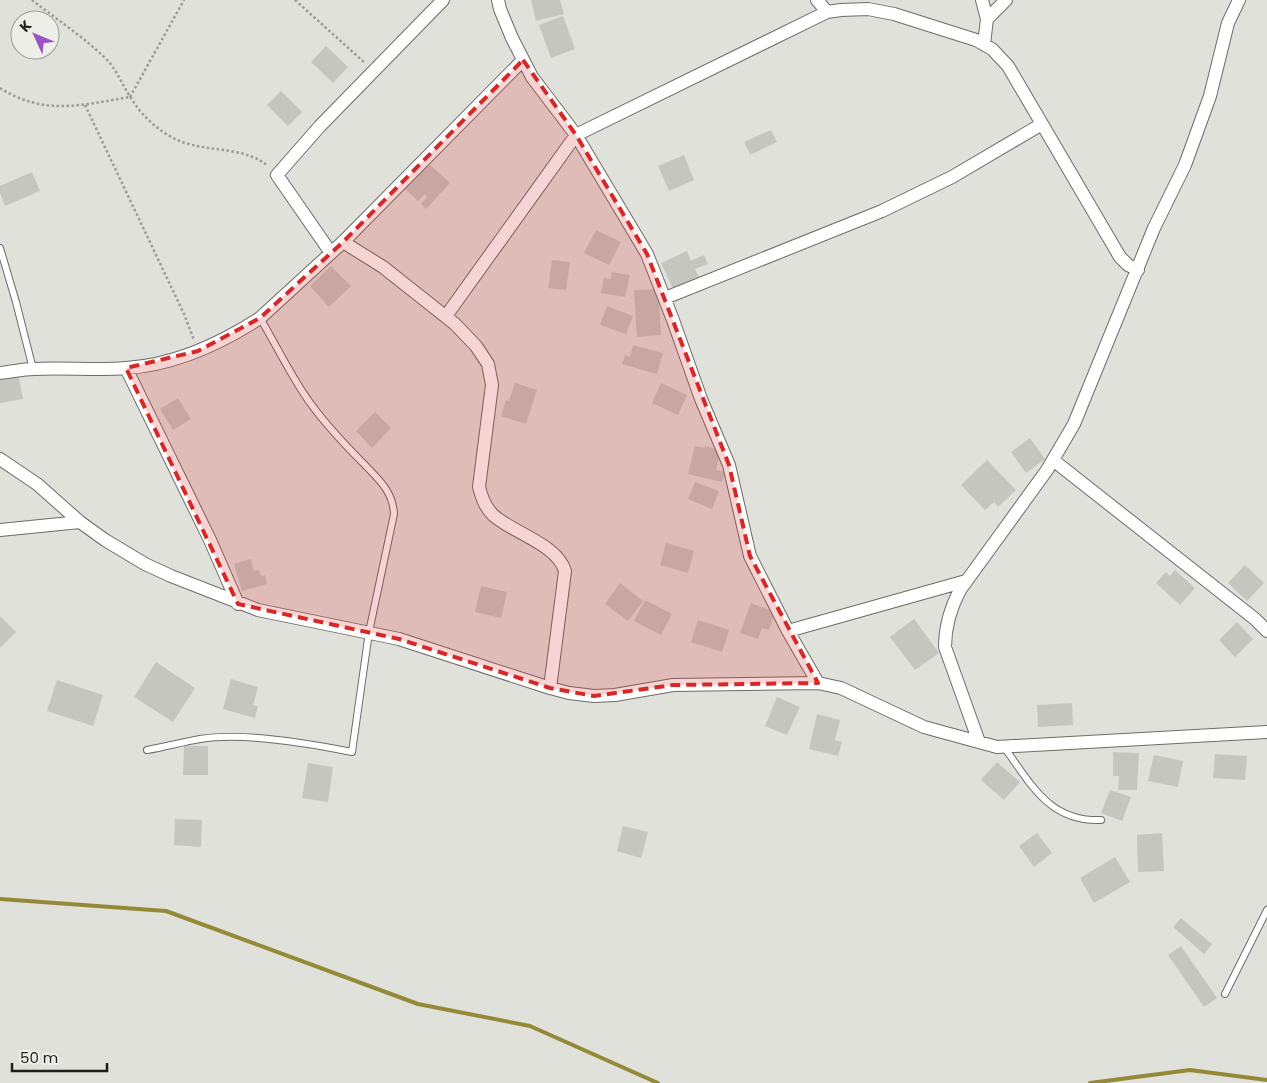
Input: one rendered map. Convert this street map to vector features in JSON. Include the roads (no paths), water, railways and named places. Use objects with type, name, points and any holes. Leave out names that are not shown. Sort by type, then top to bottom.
[{"type":"street","points":[[331,252],[277,176],[320,126],[443,0]]},
{"type":"street","points":[[498,0],[512,38],[532,77],[576,135],[647,254],[701,398],[729,464],[750,556],[788,631],[818,683]]},
{"type":"street","points":[[817,0],[827,12]]},
{"type":"street","points":[[982,0],[987,19],[984,44]]},
{"type":"street","points":[[987,19],[1006,0]]},
{"type":"street","points":[[979,742],[945,647],[946,628],[950,610],[966,581],[1053,460],[1074,424],[1154,228],[1186,165],[1210,96],[1228,23],[1239,0]]},
{"type":"street","points":[[446,316],[576,135],[827,12],[855,9],[881,11],[958,34],[984,44],[1001,57],[1120,257],[1128,265],[1138,270]]},
{"type":"street","points":[[0,373],[33,369],[126,368],[154,364],[198,351],[223,340],[260,318],[343,242],[524,60]]},
{"type":"street","points":[[665,298],[882,212],[952,177],[1042,124]]},
{"type":"street","points":[[343,242],[383,267],[446,316],[476,346],[488,364],[492,385],[479,487],[482,501],[493,515],[548,550],[562,562],[565,571],[550,688]]},
{"type":"street","points":[[126,368],[210,540],[238,604]]},
{"type":"street","points":[[0,459],[37,484],[80,522],[105,540],[145,564],[238,604],[258,610],[369,632],[434,650],[569,693],[594,696],[615,695],[672,685],[818,683],[841,688],[924,727],[998,747],[1267,732]]},
{"type":"street","points":[[1053,460],[1247,613],[1267,631]]},
{"type":"street","points":[[0,530],[80,522]]},
{"type":"street","points":[[788,631],[966,581]]},
{"type":"lane","points":[[0,248],[33,369]]},
{"type":"lane","points":[[147,750],[201,739],[226,737],[291,742],[352,752],[369,632],[394,514],[392,500],[382,483],[334,433],[315,409],[293,376],[260,318]]},
{"type":"lane","points":[[1003,746],[1048,804],[1074,818],[1101,820]]},
{"type":"lane","points":[[1225,994],[1267,910]]},
{"type":"waterway","points":[[0,899],[166,911],[418,1004],[530,1026],[658,1083]]},
{"type":"waterway","points":[[1090,1083],[1190,1070],[1267,1080]]}]
